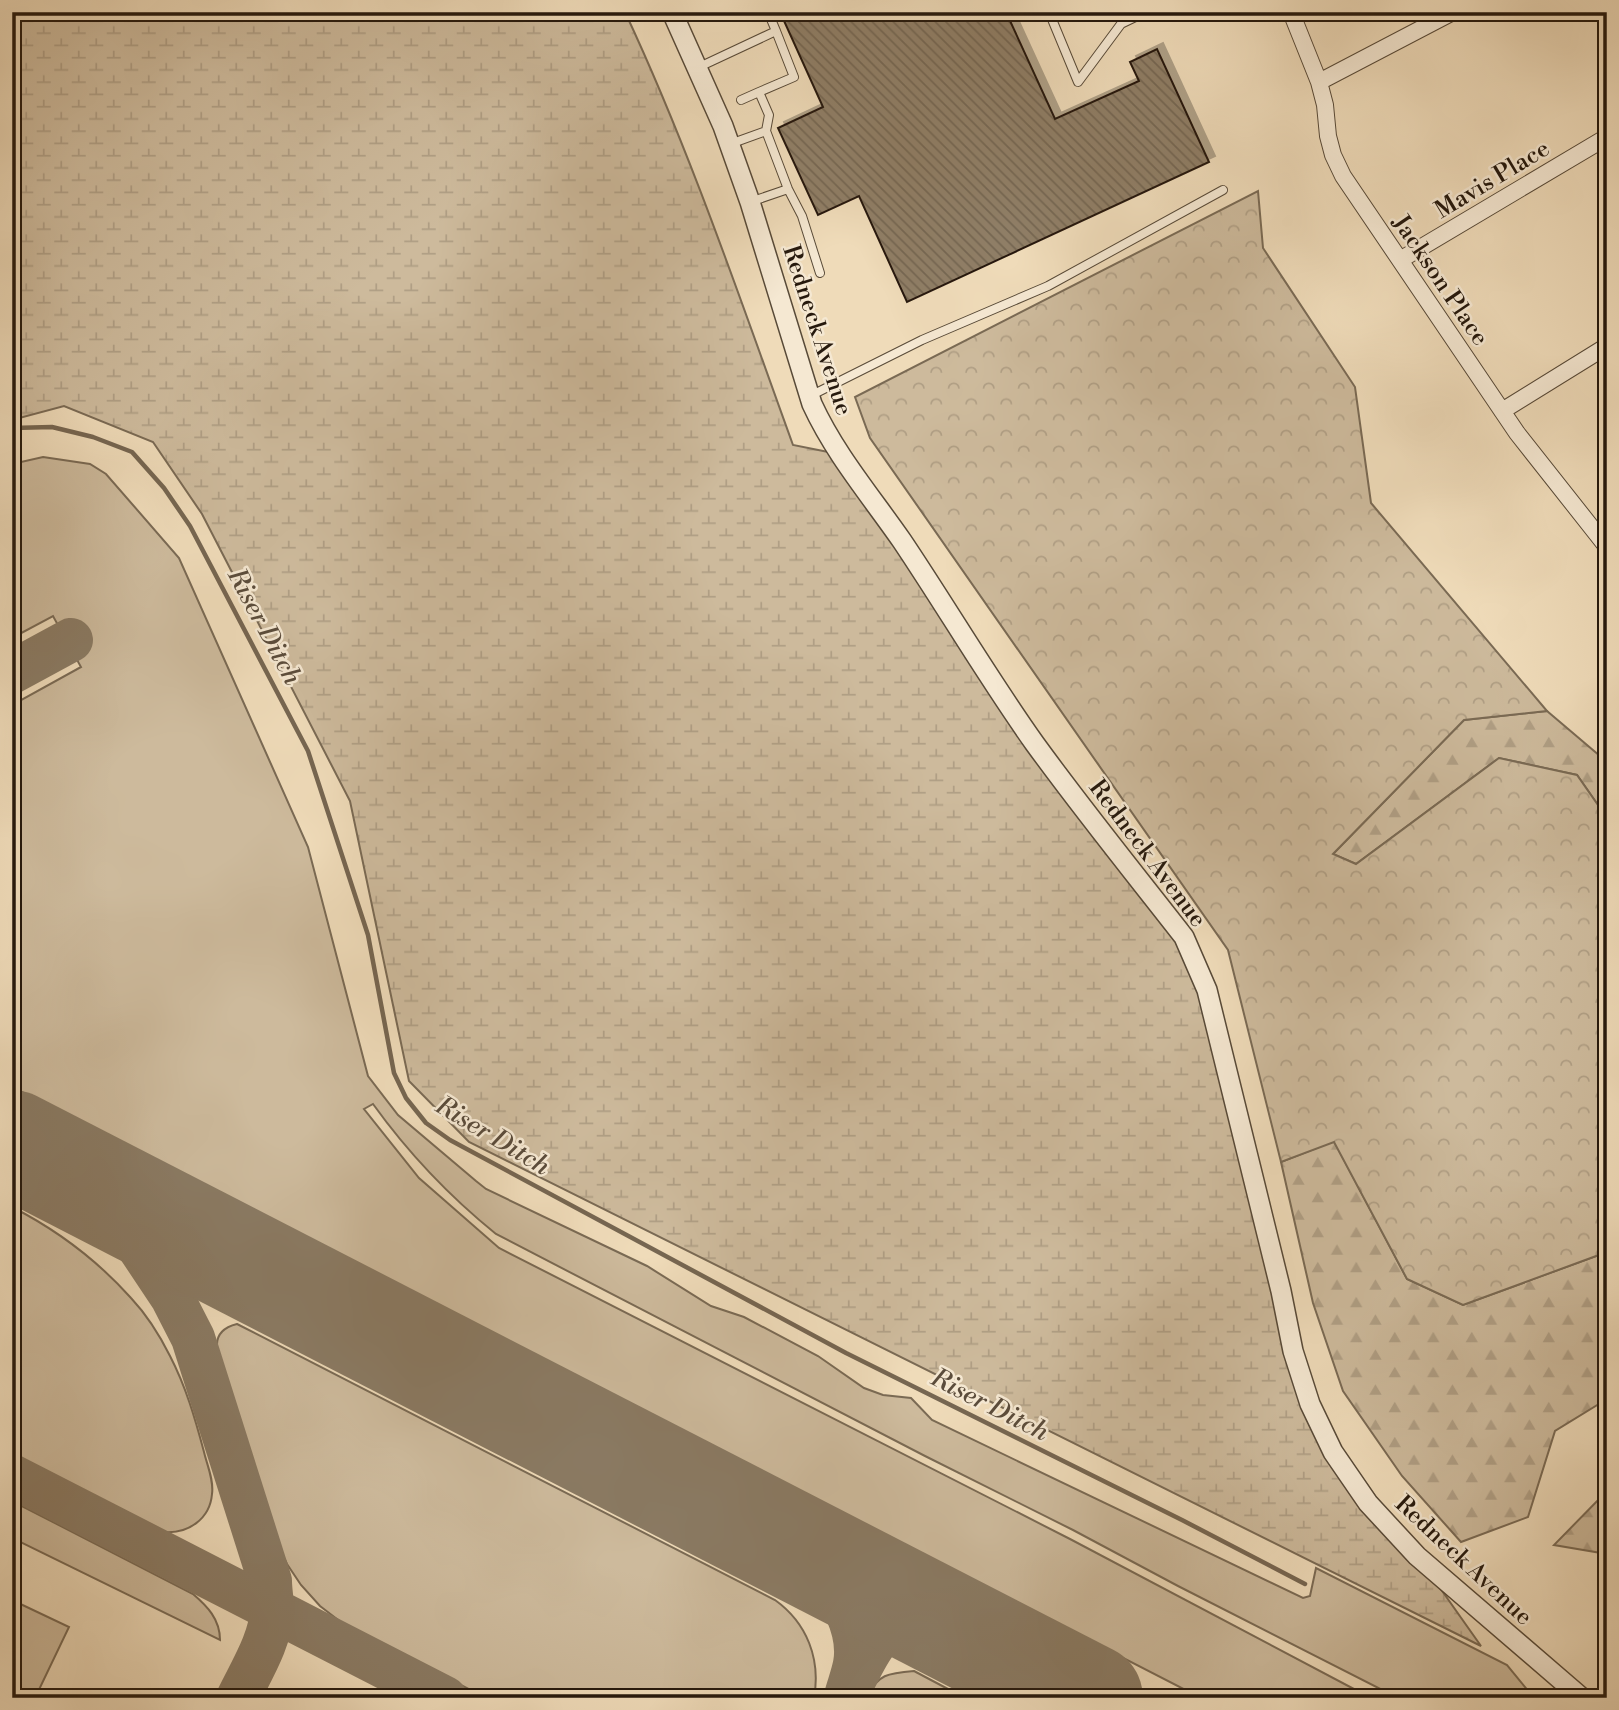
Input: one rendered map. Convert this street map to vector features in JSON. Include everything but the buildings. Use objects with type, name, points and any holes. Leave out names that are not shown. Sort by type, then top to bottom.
[{"type":"street","name":"Redneck Avenue","points":[[672,12],[730,144],[751,202],[810,396],[824,429],[838,454],[902,541],[1036,745],[1184,937],[1207,990],[1293,1351],[1310,1404],[1333,1452],[1368,1503],[1417,1556],[1583,1698]]},
{"type":"street","name":"Jackson Place","points":[[1291,12],[1319,82],[1333,155],[1343,176],[1502,411],[1607,547]]},
{"type":"street","points":[[1319,82],[1453,12]]},
{"type":"street","name":"Mavis Place","points":[[1400,260],[1607,137]]},
{"type":"street","points":[[1502,411],[1607,346]]},
{"type":"lane","points":[[741,100],[794,77],[768,12]]},
{"type":"lane","points":[[1049,12],[1078,82],[1117,28],[1146,12]]},
{"type":"lane","points":[[697,68],[776,31]]},
{"type":"lane","points":[[759,92],[769,116],[766,131],[788,189],[802,216],[820,273]]},
{"type":"lane","points":[[730,144],[766,131]]},
{"type":"lane","points":[[751,202],[788,189]]},
{"type":"lane","points":[[810,396],[922,340],[1048,286],[1223,190]]},
{"type":"green space","points":[[12,12],[625,12],[693,172],[793,445],[838,454],[1184,937],[1310,1404],[1481,1646],[469,1142],[409,1081],[350,801],[202,514],[153,442],[64,406],[12,420]]},
{"type":"green space","points":[[1258,191],[1263,248],[1355,387],[1371,503],[1547,711],[1464,720],[1333,854],[1356,864],[1499,758],[1577,775],[1607,818],[1607,1252],[1463,1305],[1407,1279],[1334,1142],[1281,1162],[1228,950],[870,438],[855,397]]},
{"type":"green space","points":[[43,457],[90,464],[106,474],[179,558],[308,847],[368,1076],[398,1115],[476,1181],[486,1189],[647,1266],[711,1306],[744,1317],[818,1356],[864,1388],[883,1395],[911,1398],[932,1420],[1303,1598],[1310,1596],[1316,1568],[1507,1665],[1534,1698],[1398,1698],[496,1234],[430,1174],[373,1104],[364,1109],[419,1178],[499,1248],[1070,1539],[1371,1698],[1201,1698],[12,1087],[12,705],[81,667],[53,616],[12,638],[12,464]]},
{"type":"green space","points":[[1547,711],[1607,762],[1607,818],[1577,775],[1499,758],[1356,864],[1333,854],[1464,720]]},
{"type":"green space","points":[[1334,1141],[1407,1279],[1463,1305],[1607,1252],[1607,1399],[1555,1431],[1528,1517],[1461,1542],[1402,1476],[1343,1391],[1313,1303],[1281,1162]]},
{"type":"green space","points":[[12,1207],[60,1236],[104,1271],[142,1311],[166,1348],[190,1403],[212,1483],[207,1511],[189,1527],[164,1532],[12,1456]]},
{"type":"green space","points":[[237,1324],[775,1600],[796,1620],[809,1643],[815,1669],[814,1698],[486,1698],[346,1626],[320,1606],[301,1585],[279,1547],[217,1347],[222,1332]]},
{"type":"green space","points":[[1607,1491],[1607,1554],[1554,1545]]},
{"type":"green space","points":[[12,1501],[193,1594],[215,1619],[220,1640],[12,1538]]},
{"type":"green space","points":[[12,1600],[69,1627],[35,1698],[12,1698]]},
{"type":"green space","points":[[914,1671],[965,1698],[866,1698],[879,1679]]},
{"type":"waterway","name":"Riser Ditch","points":[[12,428],[52,427],[93,437],[132,452],[164,488],[190,526],[308,751],[368,935],[394,1073],[406,1098],[426,1123],[450,1140],[846,1353],[1305,1584]]},
{"type":"taxiway","points":[[12,672],[71,640]]},
{"type":"taxiway","points":[[28,1152],[80,1190],[134,1240],[172,1297],[193,1338],[270,1581],[272,1609],[268,1632],[260,1655],[238,1698]]},
{"type":"taxiway","points":[[12,1476],[445,1698]]},
{"type":"taxiway","points":[[814,1556],[845,1607],[854,1635],[855,1664],[846,1696]]},
{"type":"taxiway","points":[[854,1680],[869,1652],[883,1634],[903,1624],[935,1619]]},
{"type":"runway","points":[[12,1144],[1089,1698]]}]
